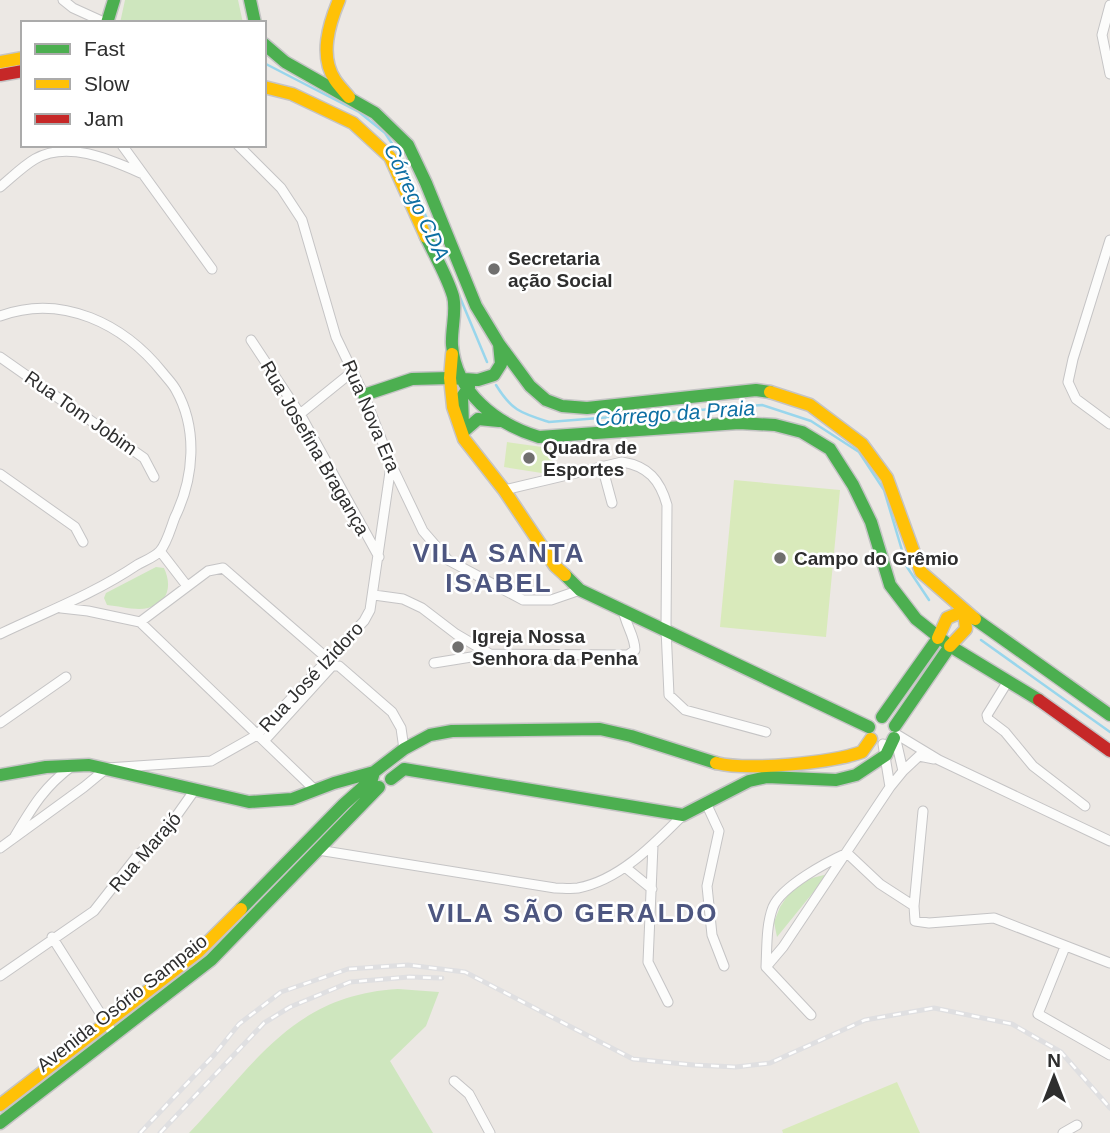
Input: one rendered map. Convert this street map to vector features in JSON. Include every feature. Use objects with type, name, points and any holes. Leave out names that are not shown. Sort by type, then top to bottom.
[{"type":"street","points":[[63,0],[73,8],[102,21]]},
{"type":"street","points":[[339,0],[329,25],[327,51],[332,76],[349,97]]},
{"type":"street","points":[[107,21],[111,2]]},
{"type":"street","points":[[254,3],[255,21]]},
{"type":"street","points":[[1110,5],[1101,35],[1110,74]]},
{"type":"street","points":[[266,46],[292,67],[382,118],[408,145],[475,306],[530,386],[546,401],[562,406],[587,408],[756,390],[781,394],[810,405],[863,444],[887,478],[921,572],[964,611],[1110,715]]},
{"type":"street","points":[[0,62],[21,58]]},
{"type":"street","points":[[0,75],[21,71]]},
{"type":"street","points":[[266,88],[292,94],[353,123],[390,158],[453,297],[455,313],[452,349],[456,366],[479,402],[499,421],[539,437],[739,423],[775,425],[802,432],[830,449],[853,485],[870,522],[890,585],[916,619],[937,638],[1054,709],[1110,751]]},
{"type":"street","points":[[0,177],[55,147]]},
{"type":"street","points":[[123,147],[212,269]]},
{"type":"street","name":"Rua Nova Era","points":[[240,147],[281,188],[302,220],[336,337],[423,531],[448,560],[523,600],[551,600],[580,590]]},
{"type":"street","points":[[0,187],[36,158],[60,150],[105,158],[143,174]]},
{"type":"street","points":[[1110,240],[1068,382],[1076,399],[1110,425]]},
{"type":"street","points":[[0,316],[19,309],[58,309],[90,316],[112,328],[148,355],[176,390],[188,426],[192,466],[180,507],[160,551],[108,584],[0,634]]},
{"type":"street","name":"Rua Josefina Bragança","points":[[251,340],[300,414],[379,557]]},
{"type":"street","points":[[364,395],[412,379],[465,381],[494,375],[500,364],[499,344]]},
{"type":"street","name":"Rua Tom Jobim","points":[[0,357],[144,458],[154,477]]},
{"type":"street","points":[[300,414],[352,372]]},
{"type":"street","points":[[463,435],[462,397],[465,381]]},
{"type":"street","points":[[465,381],[453,407],[463,435],[555,566],[580,590],[666,629],[919,757],[939,760]]},
{"type":"street","points":[[463,435],[478,419],[499,421]]},
{"type":"street","points":[[504,490],[622,462],[635,464],[653,476],[662,489],[667,505],[666,629],[669,695],[685,710],[766,733]]},
{"type":"street","name":"Rua José Izidoro","points":[[107,768],[211,761],[260,738],[364,621],[374,595],[391,464]]},
{"type":"street","points":[[603,466],[612,503]]},
{"type":"street","points":[[0,474],[75,527],[83,542]]},
{"type":"street","points":[[160,551],[187,586]]},
{"type":"street","points":[[141,622],[208,571],[223,568],[328,659]]},
{"type":"street","points":[[88,611],[90,593]]},
{"type":"street","points":[[374,595],[403,599],[422,608],[456,634],[490,654]]},
{"type":"street","points":[[59,608],[141,622],[315,790]]},
{"type":"street","points":[[434,663],[490,654],[628,655],[635,650],[635,642],[625,621],[623,609]]},
{"type":"street","points":[[890,786],[887,739],[890,719],[882,717],[937,638],[947,618],[964,611]]},
{"type":"street","points":[[318,850],[555,888],[577,888],[600,880],[625,867],[653,845],[682,815],[749,781],[767,777],[836,780],[856,775],[887,739],[950,646],[966,629],[964,611]]},
{"type":"street","points":[[260,738],[332,666],[339,666],[392,712],[401,728],[404,749],[401,759],[404,769]]},
{"type":"street","points":[[0,723],[66,677]]},
{"type":"street","points":[[1007,681],[987,715],[988,719],[1005,732],[1033,766],[1085,806]]},
{"type":"street","name":"Avenida Osório Sampaio","points":[[0,1105],[198,952],[344,804],[404,749],[430,735],[564,728],[600,729],[726,765],[825,762],[862,752],[887,739]]},
{"type":"street","points":[[887,739],[939,760],[1110,841]]},
{"type":"street","points":[[887,739],[903,771]]},
{"type":"street","points":[[766,967],[783,947],[890,786],[919,757]]},
{"type":"street","points":[[89,765],[93,770],[93,780]]},
{"type":"street","points":[[0,775],[47,767],[89,765],[249,802],[292,799],[334,783],[375,777],[388,771],[391,779],[404,769],[682,815]]},
{"type":"street","points":[[13,840],[37,799],[54,779],[72,766]]},
{"type":"street","points":[[47,767],[54,779]]},
{"type":"street","points":[[0,848],[107,768]]},
{"type":"street","name":"Avenida Osório Sampaio","points":[[0,1123],[211,960],[318,850],[375,777]]},
{"type":"street","points":[[334,783],[339,785],[343,792],[344,804]]},
{"type":"street","name":"Rua Marajó","points":[[52,937],[94,911],[138,855],[165,832],[194,791]]},
{"type":"street","points":[[37,799],[39,807],[47,815]]},
{"type":"street","points":[[706,803],[719,831],[707,886],[712,935],[724,966]]},
{"type":"street","points":[[923,811],[915,921],[929,923],[994,918],[1110,963]]},
{"type":"street","points":[[653,845],[648,962],[668,1002]]},
{"type":"street","points":[[847,853],[880,884],[914,906]]},
{"type":"street","points":[[811,1015],[766,967],[768,932],[774,905],[793,885],[822,864],[847,853]]},
{"type":"street","points":[[625,867],[652,889]]},
{"type":"street","points":[[768,932],[775,944],[783,947]]},
{"type":"street","points":[[0,976],[52,937],[114,1035]]},
{"type":"street","points":[[1065,947],[1038,1014],[1110,1055]]},
{"type":"street","points":[[454,1082],[470,1094],[490,1133]]},
{"type":"street","points":[[1063,1133],[1077,1125]]},
{"type":"green space","points":[[125,0],[238,0],[243,21],[120,21]]},
{"type":"green space","name":"Quadra de Esportes","points":[[507,442],[556,449],[548,474],[504,467]]},
{"type":"green space","name":"Campo do Grêmio","points":[[734,480],[840,490],[826,637],[720,627]]},
{"type":"green space","points":[[156,567],[164,568],[168,587],[164,598],[155,606],[133,609],[107,605],[104,598],[106,593]]},
{"type":"green space","points":[[828,874],[777,937],[774,922],[790,892],[804,880]]},
{"type":"green space","points":[[398,989],[439,992],[426,1026],[390,1061],[433,1133],[189,1133],[256,1059],[303,1019],[330,1004],[362,994]]},
{"type":"green space","points":[[897,1082],[920,1133],[783,1133],[782,1130]]},
{"type":"waterway","name":"Córrego CDA","points":[[266,64],[359,112],[385,133],[401,157],[451,276]]},
{"type":"waterway","name":"Córrego CDA","points":[[459,295],[487,362]]},
{"type":"waterway","name":"Córrego da Praia","points":[[496,385],[518,410],[549,422],[762,405],[811,421],[859,452],[884,490],[907,567],[929,600]]},
{"type":"waterway","name":"Córrego da Praia","points":[[981,640],[1110,732]]},
{"type":"railway","points":[[140,1133],[214,1055],[239,1024],[281,992],[348,969],[408,965],[465,972],[633,1059],[694,1065],[736,1067],[770,1063],[865,1020],[934,1008],[1012,1024],[1061,1052],[1110,1108]]},
{"type":"railway","points":[[160,1133],[264,1023],[290,1007],[350,982],[409,977],[442,978]]},
{"type":"traffic: fast","points":[[108,21],[114,0]]},
{"type":"traffic: fast","points":[[250,0],[255,21]]},
{"type":"traffic: fast","points":[[266,46],[285,62],[375,113],[408,145],[476,306],[499,344],[530,386],[546,400],[562,406],[587,408],[756,390],[770,392]]},
{"type":"traffic: fast","points":[[426,237],[453,296],[452,345],[461,378],[470,392],[494,415],[539,437],[739,423],[775,425],[802,432],[830,449],[853,485],[871,522],[890,585],[916,619],[950,646],[1039,700]]},
{"type":"traffic: fast","points":[[450,378],[478,380],[494,375],[501,364],[499,344]]},
{"type":"traffic: fast","points":[[364,395],[412,379],[450,378]]},
{"type":"traffic: fast","points":[[463,425],[462,397],[469,387]]},
{"type":"traffic: fast","points":[[463,432],[478,419],[499,421]]},
{"type":"traffic: fast","points":[[565,575],[580,590],[869,727]]},
{"type":"traffic: fast","points":[[975,619],[1110,715]]},
{"type":"traffic: fast","points":[[882,717],[938,638]]},
{"type":"traffic: fast","points":[[895,726],[950,646]]},
{"type":"traffic: fast","points":[[241,909],[372,779],[374,772],[404,749],[430,735],[452,731],[600,729],[716,763]]},
{"type":"traffic: fast","points":[[391,779],[404,769],[683,815],[749,781],[767,777],[836,780],[856,775],[886,755],[894,738]]},
{"type":"traffic: fast","points":[[0,775],[46,767],[89,765],[249,802],[292,799],[374,772]]},
{"type":"traffic: fast","points":[[0,1123],[211,960],[379,787]]},
{"type":"traffic: slow","points":[[339,0],[327,40],[327,61],[335,80],[349,97]]},
{"type":"traffic: slow","points":[[0,62],[21,58]]},
{"type":"traffic: slow","points":[[266,88],[292,94],[353,123],[390,157],[426,237]]},
{"type":"traffic: slow","points":[[452,354],[450,378],[453,407],[464,439],[504,490],[555,566],[565,575]]},
{"type":"traffic: slow","points":[[770,392],[810,405],[862,444],[887,478],[921,572],[975,619]]},
{"type":"traffic: slow","points":[[938,638],[947,618],[964,611],[966,629],[950,646]]},
{"type":"traffic: slow","points":[[716,763],[768,766],[830,759],[862,752],[871,739]]},
{"type":"traffic: slow","points":[[0,1105],[198,952],[241,909]]},
{"type":"traffic: jam","points":[[0,75],[21,71]]},
{"type":"traffic: jam","points":[[1039,700],[1110,751]]},
{"type":"place","name":"Secretaria ação Social","points":[[494,269]]},
{"type":"place","name":"Quadra de Esportes","points":[[529,458]]},
{"type":"place","name":"Campo do Grêmio","points":[[780,558]]},
{"type":"place","name":"Igreja Nossa Senhora da Penha","points":[[458,647]]},
{"type":"district","name":"VILA SANTA ISABEL","points":[[499,568]]},
{"type":"district","name":"VILA SÃO GERALDO","points":[[573,913]]}]
